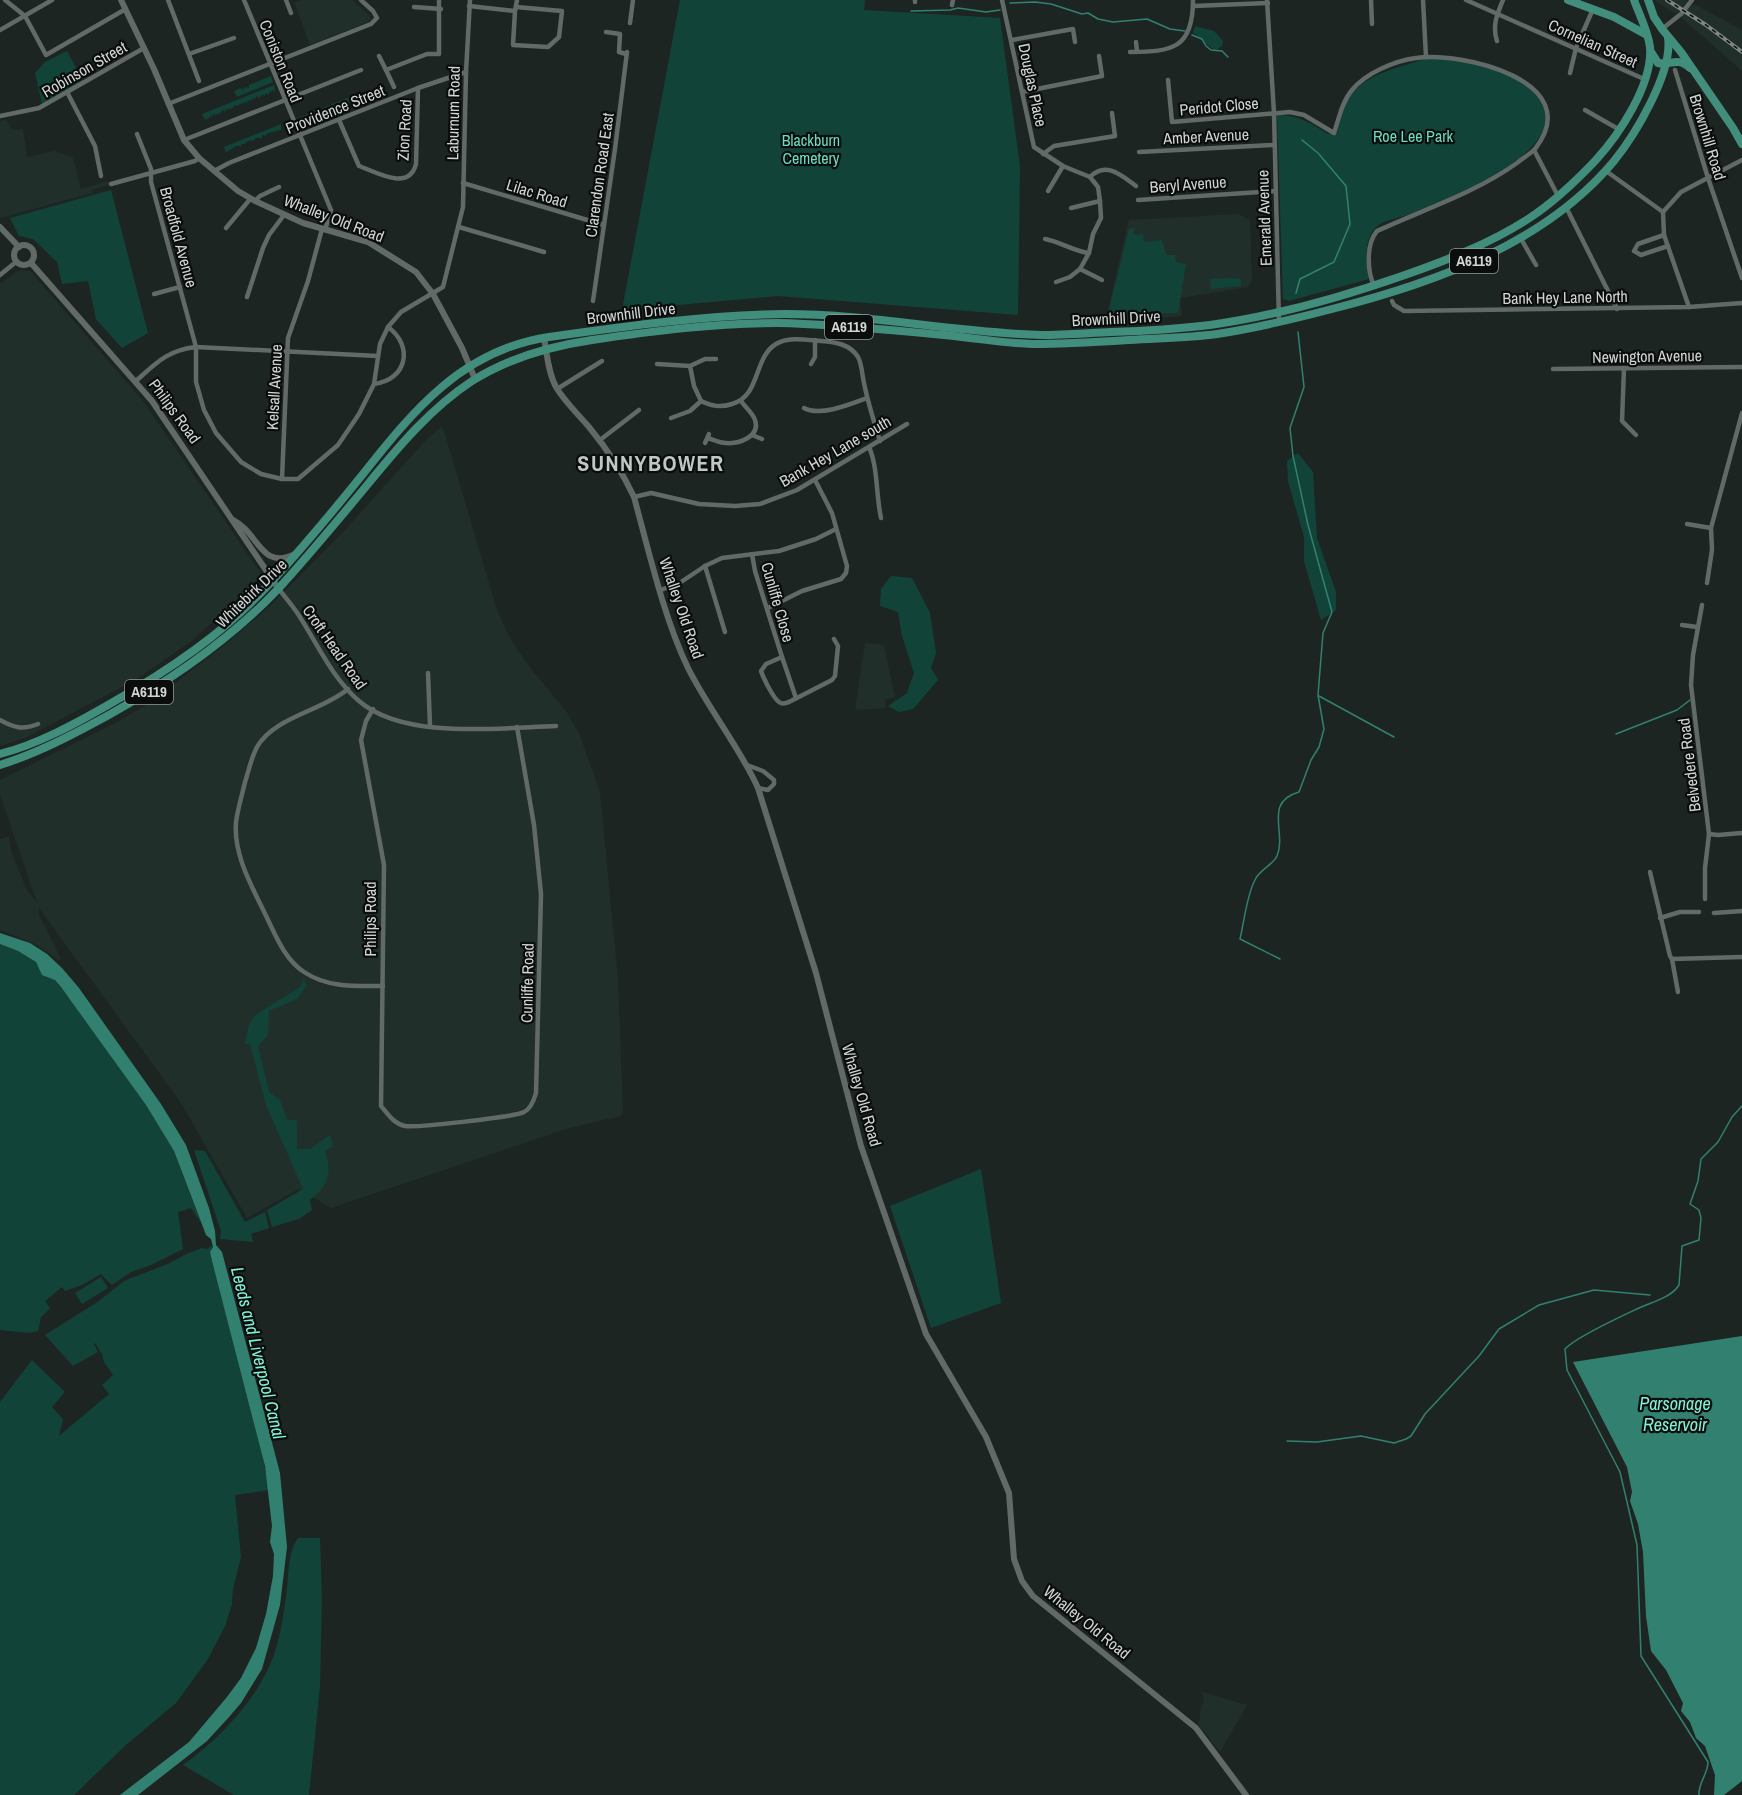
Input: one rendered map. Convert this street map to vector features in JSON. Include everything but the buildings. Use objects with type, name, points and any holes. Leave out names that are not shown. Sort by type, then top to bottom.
[{"type":"highway","points":[[1568,0],[1614,17],[1642,22],[1662,29]]},
{"type":"highway","points":[[1634,0],[1656,61],[1667,64],[1680,61],[1693,71]]},
{"type":"highway","points":[[1648,0],[1654,17],[1721,108],[1742,144]]},
{"type":"highway","points":[[1614,17],[1648,40]]},
{"type":"highway","points":[[1648,40],[1653,32],[1662,29]]},
{"type":"highway","name":"A6119","points":[[1667,64],[1670,50],[1668,38]]},
{"type":"highway","name":"Brownhill Drive","points":[[469,365],[492,354],[544,338],[669,321],[784,314],[847,317],[1017,334],[1063,335],[1209,325],[1279,312],[1374,286],[1430,266],[1493,239],[1558,196],[1605,150],[1620,130],[1635,102],[1644,78],[1649,61],[1648,40]]},
{"type":"highway","name":"Brownhill Drive","points":[[475,379],[508,362],[584,341],[689,328],[774,323],[883,329],[1038,344],[1215,334],[1279,323],[1391,294],[1454,270],[1520,237],[1566,207],[1606,171],[1633,136],[1667,64]]},
{"type":"highway","name":"Whitebirk Drive","points":[[0,754],[20,749],[52,735],[123,697],[168,669],[216,634],[273,580],[409,417],[444,384],[469,365]]},
{"type":"highway","name":"Whitebirk Drive","points":[[0,765],[56,744],[137,699],[174,676],[231,633],[278,588],[399,446],[449,398],[475,379]]},
{"type":"street","points":[[5,0],[26,16],[46,55],[124,10]]},
{"type":"street","points":[[0,30],[52,0]]},
{"type":"street","name":"Whalley Old Road","points":[[121,0],[184,140],[199,158],[253,200],[284,215],[368,242],[416,272],[433,294],[475,379]]},
{"type":"street","points":[[168,0],[199,81]]},
{"type":"street","name":"Coniston Road","points":[[244,0],[331,210],[324,229]]},
{"type":"street","points":[[286,0],[291,13]]},
{"type":"street","points":[[168,104],[371,24],[377,18],[361,0]]},
{"type":"street","points":[[386,70],[426,54],[439,54],[441,9],[439,0]]},
{"type":"street","points":[[469,3],[515,9],[562,11],[559,37],[548,47],[513,45],[515,9],[516,0]]},
{"type":"street","points":[[630,23],[633,0]]},
{"type":"street","name":"Douglas Place","points":[[1002,0],[1034,147],[1043,154]]},
{"type":"street","points":[[1371,0],[1372,24]]},
{"type":"street","points":[[1423,0],[1426,57]]},
{"type":"street","name":"Cornelian Street","points":[[1466,0],[1644,78]]},
{"type":"street","points":[[1497,41],[1495,26],[1497,13],[1503,0]]},
{"type":"street","points":[[1662,29],[1681,14],[1691,1]]},
{"type":"street","points":[[1130,52],[1162,50],[1174,46],[1188,33],[1192,23],[1193,3],[1268,2]]},
{"type":"street","name":"Emerald Avenue","points":[[1268,2],[1274,113],[1279,323]]},
{"type":"street","name":"Laburnum Road","points":[[433,294],[443,287],[463,207],[469,3]]},
{"type":"street","points":[[414,7],[441,9]]},
{"type":"street","points":[[1570,73],[1576,48],[1593,9]]},
{"type":"street","points":[[1012,40],[1073,29],[1075,42]]},
{"type":"street","name":"Clarendon Road East","points":[[593,301],[626,53],[619,52],[621,34],[606,32]]},
{"type":"street","points":[[189,54],[234,38]]},
{"type":"street","points":[[1137,42],[1137,52]]},
{"type":"street","name":"Robinson Street","points":[[0,116],[39,108],[144,48]]},
{"type":"street","points":[[380,56],[394,87]]},
{"type":"street","points":[[1022,92],[1102,76],[1099,56]]},
{"type":"street","points":[[1274,113],[1290,112],[1304,115],[1335,133],[1346,99],[1361,81],[1371,74],[1405,60],[1426,57],[1470,60],[1511,74],[1526,82],[1544,102],[1548,117],[1542,137],[1534,150],[1504,172],[1473,190],[1377,231],[1370,244],[1371,279],[1374,286]]},
{"type":"street","points":[[184,140],[361,70]]},
{"type":"street","name":"Brownhill Road","points":[[1675,70],[1742,278]]},
{"type":"street","name":"Providence Street","points":[[214,171],[418,88],[466,72]]},
{"type":"street","name":"Peridot Close","points":[[1168,80],[1172,122],[1274,113]]},
{"type":"street","name":"Zion Road","points":[[339,120],[359,166],[396,179],[404,178],[411,174],[416,164],[418,88]]},
{"type":"street","points":[[67,92],[95,146],[101,176]]},
{"type":"street","points":[[1585,110],[1620,130]]},
{"type":"street","points":[[1056,282],[1070,277],[1080,269],[1089,253],[1101,218],[1100,201],[1098,187],[1090,177],[1063,166],[1043,154],[1054,146],[1115,136],[1112,113]]},
{"type":"street","name":"Broadfold Avenue","points":[[136,134],[152,174],[151,182],[196,347],[196,381],[204,410],[216,434],[241,462],[261,474],[282,479]]},
{"type":"street","name":"Amber Avenue","points":[[1139,152],[1274,146]]},
{"type":"street","points":[[1534,150],[1558,196]]},
{"type":"street","points":[[111,184],[152,174],[199,158]]},
{"type":"street","points":[[1689,307],[1664,235],[1663,212],[1681,192],[1742,160]]},
{"type":"street","points":[[1048,191],[1063,166]]},
{"type":"street","points":[[1090,177],[1096,171],[1106,169],[1115,171],[1136,186]]},
{"type":"street","points":[[1606,171],[1663,212]]},
{"type":"street","name":"Lilac Road","points":[[463,183],[604,225]]},
{"type":"street","points":[[226,228],[253,200],[279,187]]},
{"type":"street","name":"Beryl Avenue","points":[[1138,200],[1276,191]]},
{"type":"street","points":[[1071,208],[1100,201]]},
{"type":"street","points":[[1566,207],[1617,309]]},
{"type":"street","points":[[247,297],[266,241],[284,215]]},
{"type":"street","name":"Philips Road","points":[[0,227],[19,247],[27,246],[33,250],[34,256],[31,263],[136,381],[177,435],[278,588]]},
{"type":"street","points":[[459,227],[544,252]]},
{"type":"street","name":"Kelsall Avenue","points":[[282,479],[287,351],[291,329],[309,281],[324,229]]},
{"type":"street","points":[[1664,235],[1638,244],[1634,251],[1641,255],[1668,246]]},
{"type":"street","points":[[1520,237],[1536,265]]},
{"type":"street","points":[[1045,239],[1060,242],[1072,250],[1089,253]]},
{"type":"street","points":[[19,247],[14,254],[16,262],[24,266],[31,263]]},
{"type":"street","points":[[0,274],[16,262]]},
{"type":"street","points":[[1080,269],[1102,280]]},
{"type":"street","points":[[154,294],[180,287]]},
{"type":"street","points":[[282,479],[298,478],[338,445],[359,414],[374,384],[382,336],[387,327],[401,312],[433,294]]},
{"type":"street","name":"Bank Hey Lane North","points":[[1392,301],[1404,311],[1617,309],[1742,303]]},
{"type":"street","points":[[374,384],[386,382],[397,374],[404,359],[403,344],[387,327]]},
{"type":"street","name":"Whalley Old Road","points":[[544,338],[550,374],[557,389],[600,440],[621,471],[634,497],[675,636],[688,668],[747,765],[758,788],[816,974],[861,1146],[926,1334],[986,1437],[1009,1493],[1014,1559],[1022,1581],[1034,1596],[1196,1728],[1246,1795]]},
{"type":"street","points":[[690,366],[694,386],[701,400],[712,406],[722,407],[741,401],[754,385],[771,348],[785,340],[815,340],[817,358],[811,364]]},
{"type":"street","name":"Bank Hey Lane south","points":[[815,340],[842,344],[857,355],[880,441]]},
{"type":"street","points":[[136,381],[169,354],[196,347],[378,356]]},
{"type":"street","points":[[657,364],[690,366],[705,359],[716,359]]},
{"type":"street","points":[[557,389],[602,361]]},
{"type":"street","name":"Newington Avenue","points":[[1553,369],[1742,367]]},
{"type":"street","points":[[1624,368],[1622,421],[1636,435]]},
{"type":"street","points":[[804,408],[810,411],[832,409],[867,398]]},
{"type":"street","points":[[671,418],[690,411],[701,400]]},
{"type":"street","points":[[741,401],[755,420],[756,427],[753,435]]},
{"type":"street","points":[[600,440],[639,410]]},
{"type":"street","points":[[1707,583],[1712,550],[1711,528],[1740,429],[1742,413]]},
{"type":"street","name":"Bank Hey Lane south","points":[[634,497],[651,493],[699,504],[735,506],[760,504],[797,490],[907,424]]},
{"type":"street","points":[[707,438],[732,443],[753,435],[762,439]]},
{"type":"street","points":[[869,447],[873,458],[877,499],[882,518]]},
{"type":"street","points":[[768,608],[802,591],[843,578],[847,566],[832,513],[815,480]]},
{"type":"street","points":[[233,520],[243,525],[273,559],[286,559],[296,554]]},
{"type":"street","points":[[1687,524],[1711,528]]},
{"type":"street","points":[[661,590],[681,582],[722,558],[788,548],[816,539],[836,529]]},
{"type":"street","name":"Cunliffe Close","points":[[752,554],[755,571],[796,698],[785,703],[780,703],[763,677],[762,671],[764,666],[775,658],[782,657]]},
{"type":"street","points":[[705,566],[725,632]]},
{"type":"street","name":"Croft Head Road","points":[[278,588],[297,612],[324,657],[348,689],[360,702],[397,722],[448,729],[556,726]]},
{"type":"street","name":"Belvedere Road","points":[[1702,605],[1692,662],[1691,685],[1709,834],[1704,899]]},
{"type":"street","points":[[1682,625],[1697,627]]},
{"type":"street","points":[[796,698],[834,678],[838,646],[834,639]]},
{"type":"street","points":[[428,673],[430,726]]},
{"type":"street","points":[[348,689],[339,696],[276,727],[262,740],[252,757],[240,800],[236,833],[247,876],[280,945],[296,966],[314,978],[331,984],[383,986]]},
{"type":"street","name":"Philips Road","points":[[373,709],[362,732],[361,747],[384,865],[381,1106],[392,1119],[402,1125]]},
{"type":"street","points":[[0,720],[13,727],[26,729],[38,724]]},
{"type":"street","name":"Cunliffe Road","points":[[402,1125],[470,1121],[524,1113],[532,1104],[536,1093],[541,894],[534,825],[517,727]]},
{"type":"street","points":[[747,765],[763,771],[774,780],[774,784],[768,790],[758,788]]},
{"type":"street","points":[[1709,834],[1742,833]]},
{"type":"street","points":[[1650,872],[1672,959],[1677,992]]},
{"type":"street","points":[[1714,913],[1742,911]]},
{"type":"street","points":[[1660,918],[1680,912],[1699,912]]},
{"type":"street","points":[[1672,959],[1742,957]]},
{"type":"shaded area","points":[[352,0],[371,19],[310,45],[294,2]]},
{"type":"shaded area","points":[[1654,0],[1688,0],[1676,14]]},
{"type":"shaded area","points":[[1694,4],[1742,30],[1742,71],[1681,17],[1689,6]]},
{"type":"shaded area","points":[[6,120],[13,130],[23,129],[27,157],[55,151],[73,158],[81,189],[108,181],[109,185],[92,190],[92,193],[0,218],[0,121]]},
{"type":"shaded area","points":[[1238,214],[1250,220],[1252,280],[1248,287],[1180,298],[1182,316],[1105,323],[1129,220]]},
{"type":"shaded area","points":[[19,270],[30,271],[143,401],[262,575],[189,643],[135,680],[25,738],[0,746],[0,284]]},
{"type":"shaded area","points":[[441,427],[497,610],[509,637],[528,665],[566,711],[579,733],[600,792],[618,979],[623,1112],[621,1116],[569,1128],[331,1208],[299,1189],[247,1218],[181,1103],[39,908],[39,915],[61,959],[59,960],[35,944],[0,930],[0,839],[9,836],[12,854],[27,890],[37,903],[0,794],[0,780],[145,706],[226,644],[270,606],[344,531],[426,440]]},
{"type":"shaded area","points":[[865,643],[884,645],[895,698],[885,699],[885,708],[855,710]]},
{"type":"shaded area","points":[[1202,1692],[1247,1705],[1220,1752],[1199,1725],[1201,1705],[1204,1702]]},
{"type":"green space","name":"Blackburn Cemetery","points":[[680,0],[865,0],[864,10],[1000,18],[1020,166],[1018,315],[778,296],[622,310]]},
{"type":"green space","points":[[1195,26],[1214,31],[1223,41],[1222,46],[1216,50],[1209,47],[1193,33]]},
{"type":"green space","points":[[67,51],[83,81],[42,104],[35,73],[45,62]]},
{"type":"green space","name":"Roe Lee Park","points":[[1428,58],[1492,67],[1515,76],[1525,83],[1537,97],[1546,116],[1541,135],[1525,153],[1503,170],[1477,185],[1427,207],[1387,221],[1374,229],[1368,242],[1366,257],[1369,279],[1289,301],[1283,299],[1277,115],[1304,120],[1328,134],[1338,132],[1341,114],[1355,90],[1365,82],[1389,70]]},
{"type":"green space","points":[[271,76],[273,82],[237,97],[234,91],[241,88],[243,90],[244,87],[247,89],[246,86],[249,88],[249,85]]},
{"type":"green space","points":[[274,85],[275,92],[272,90],[268,95],[262,94],[263,97],[260,95],[260,98],[257,96],[252,101],[250,99],[250,102],[248,100],[247,103],[241,103],[240,106],[239,103],[238,106],[234,105],[232,109],[225,109],[226,112],[222,110],[221,114],[215,113],[216,116],[213,114],[211,118],[210,115],[205,120],[202,114]]},
{"type":"green space","points":[[360,93],[362,98],[330,108],[322,114],[318,113],[305,121],[301,120],[300,123],[298,118]]},
{"type":"green space","points":[[281,124],[281,130],[262,135],[262,138],[255,138],[255,140],[226,152],[224,147]]},
{"type":"green space","points":[[111,190],[148,333],[122,348],[96,319],[88,281],[62,284],[57,262],[33,239],[19,236],[10,218]]},
{"type":"green space","points":[[1134,228],[1134,235],[1143,234],[1144,242],[1162,240],[1166,255],[1175,255],[1176,262],[1186,264],[1178,313],[1108,314],[1129,229]]},
{"type":"green space","points":[[1210,279],[1241,279],[1241,286],[1211,289]]},
{"type":"green space","points":[[1298,453],[1313,472],[1317,538],[1336,592],[1336,610],[1321,620],[1304,561],[1304,537],[1288,481],[1287,461]]},
{"type":"green space","points":[[891,576],[912,578],[930,613],[936,653],[931,668],[938,680],[913,709],[899,712],[888,706],[907,693],[914,673],[902,636],[898,612],[880,606],[881,589]]},
{"type":"green space","points":[[0,944],[36,962],[39,969],[55,980],[75,1005],[146,1105],[174,1151],[201,1223],[191,1208],[178,1212],[183,1249],[131,1272],[112,1285],[101,1274],[82,1285],[65,1291],[62,1287],[45,1301],[50,1308],[41,1317],[38,1331],[30,1333],[0,1330]]},
{"type":"green space","points":[[304,979],[307,985],[297,999],[269,1011],[268,1035],[258,1046],[269,1092],[280,1100],[287,1119],[297,1121],[297,1149],[310,1149],[330,1135],[333,1146],[325,1151],[328,1166],[327,1178],[325,1184],[310,1200],[312,1210],[299,1219],[272,1227],[267,1210],[303,1189],[266,1105],[250,1044],[245,1044],[249,1024],[254,1016],[300,987]]},
{"type":"green space","points":[[194,1150],[205,1151],[245,1222],[265,1212],[269,1228],[251,1234],[253,1242],[220,1239],[221,1231]]},
{"type":"green space","points":[[981,1169],[1001,1303],[931,1328],[890,1206]]},
{"type":"green space","points":[[213,1245],[210,1253],[259,1437],[269,1490],[235,1495],[241,1557],[233,1589],[232,1604],[225,1626],[208,1659],[176,1703],[127,1744],[74,1795],[0,1795],[0,1402],[32,1360],[64,1391],[52,1407],[63,1419],[59,1436],[109,1394],[102,1385],[113,1375],[95,1343],[98,1352],[73,1366],[45,1335],[99,1301],[124,1281]]},
{"type":"green space","points":[[101,1277],[108,1288],[82,1304],[75,1293]]},
{"type":"green space","points":[[298,1538],[320,1538],[322,1597],[320,1686],[309,1795],[234,1795],[183,1765],[210,1744],[235,1718],[265,1676],[279,1636],[290,1558]]},
{"type":"water","points":[[0,933],[30,943],[62,968],[79,988],[161,1104],[186,1145],[209,1208],[216,1245],[222,1252],[280,1473],[287,1547],[280,1605],[262,1669],[241,1703],[207,1741],[138,1795],[120,1795],[189,1742],[241,1678],[256,1648],[266,1614],[273,1576],[274,1554],[270,1542],[272,1526],[265,1466],[212,1261],[211,1239],[206,1235],[174,1151],[146,1105],[61,987],[55,980],[42,975],[36,962],[0,944]]},
{"type":"water","name":"Parsonage Reservoir","points":[[1742,1336],[1742,1781],[1724,1795],[1714,1795],[1715,1775],[1705,1746],[1696,1738],[1690,1722],[1681,1711],[1683,1703],[1666,1670],[1651,1651],[1646,1616],[1643,1552],[1638,1524],[1630,1501],[1632,1492],[1627,1467],[1573,1362]]},
{"type":"waterway","points":[[1010,3],[1051,4],[1113,22],[1147,19],[1170,29],[1185,31]]},
{"type":"waterway","points":[[911,11],[958,8],[986,12],[1000,10]]},
{"type":"waterway","points":[[1192,35],[1202,39],[1211,50],[1222,51],[1228,57]]},
{"type":"waterway","points":[[1296,293],[1300,279],[1334,262],[1350,224],[1346,186],[1318,153],[1302,140]]},
{"type":"waterway","points":[[1280,959],[1240,939],[1252,886],[1257,876],[1277,856],[1280,838],[1278,819],[1282,803],[1299,792],[1311,760],[1319,747],[1324,729],[1318,695],[1323,633],[1332,612],[1308,525],[1293,456],[1290,428],[1304,387],[1298,332]]},
{"type":"waterway","points":[[1319,696],[1394,737]]},
{"type":"waterway","points":[[1616,734],[1677,710],[1690,700]]},
{"type":"waterway","points":[[1699,1795],[1708,1762],[1641,1656],[1637,1545],[1620,1472],[1567,1370],[1565,1349],[1600,1327],[1666,1296],[1679,1285],[1682,1246],[1699,1240],[1701,1218],[1699,1210],[1690,1204],[1698,1181],[1701,1159],[1718,1142],[1732,1117],[1742,1106]]},
{"type":"waterway","points":[[1287,1441],[1317,1442],[1361,1436],[1394,1443],[1406,1439],[1411,1436],[1425,1414],[1479,1356],[1499,1329],[1539,1305],[1594,1290],[1650,1295]]},
{"type":"railway","points":[[1667,0],[1742,52]]},
{"type":"district","name":"SUNNYBOWER","points":[[651,463]]},
{"type":"water label","name":"Leeds and Liverpool Canal","points":[[258,1353]]}]
